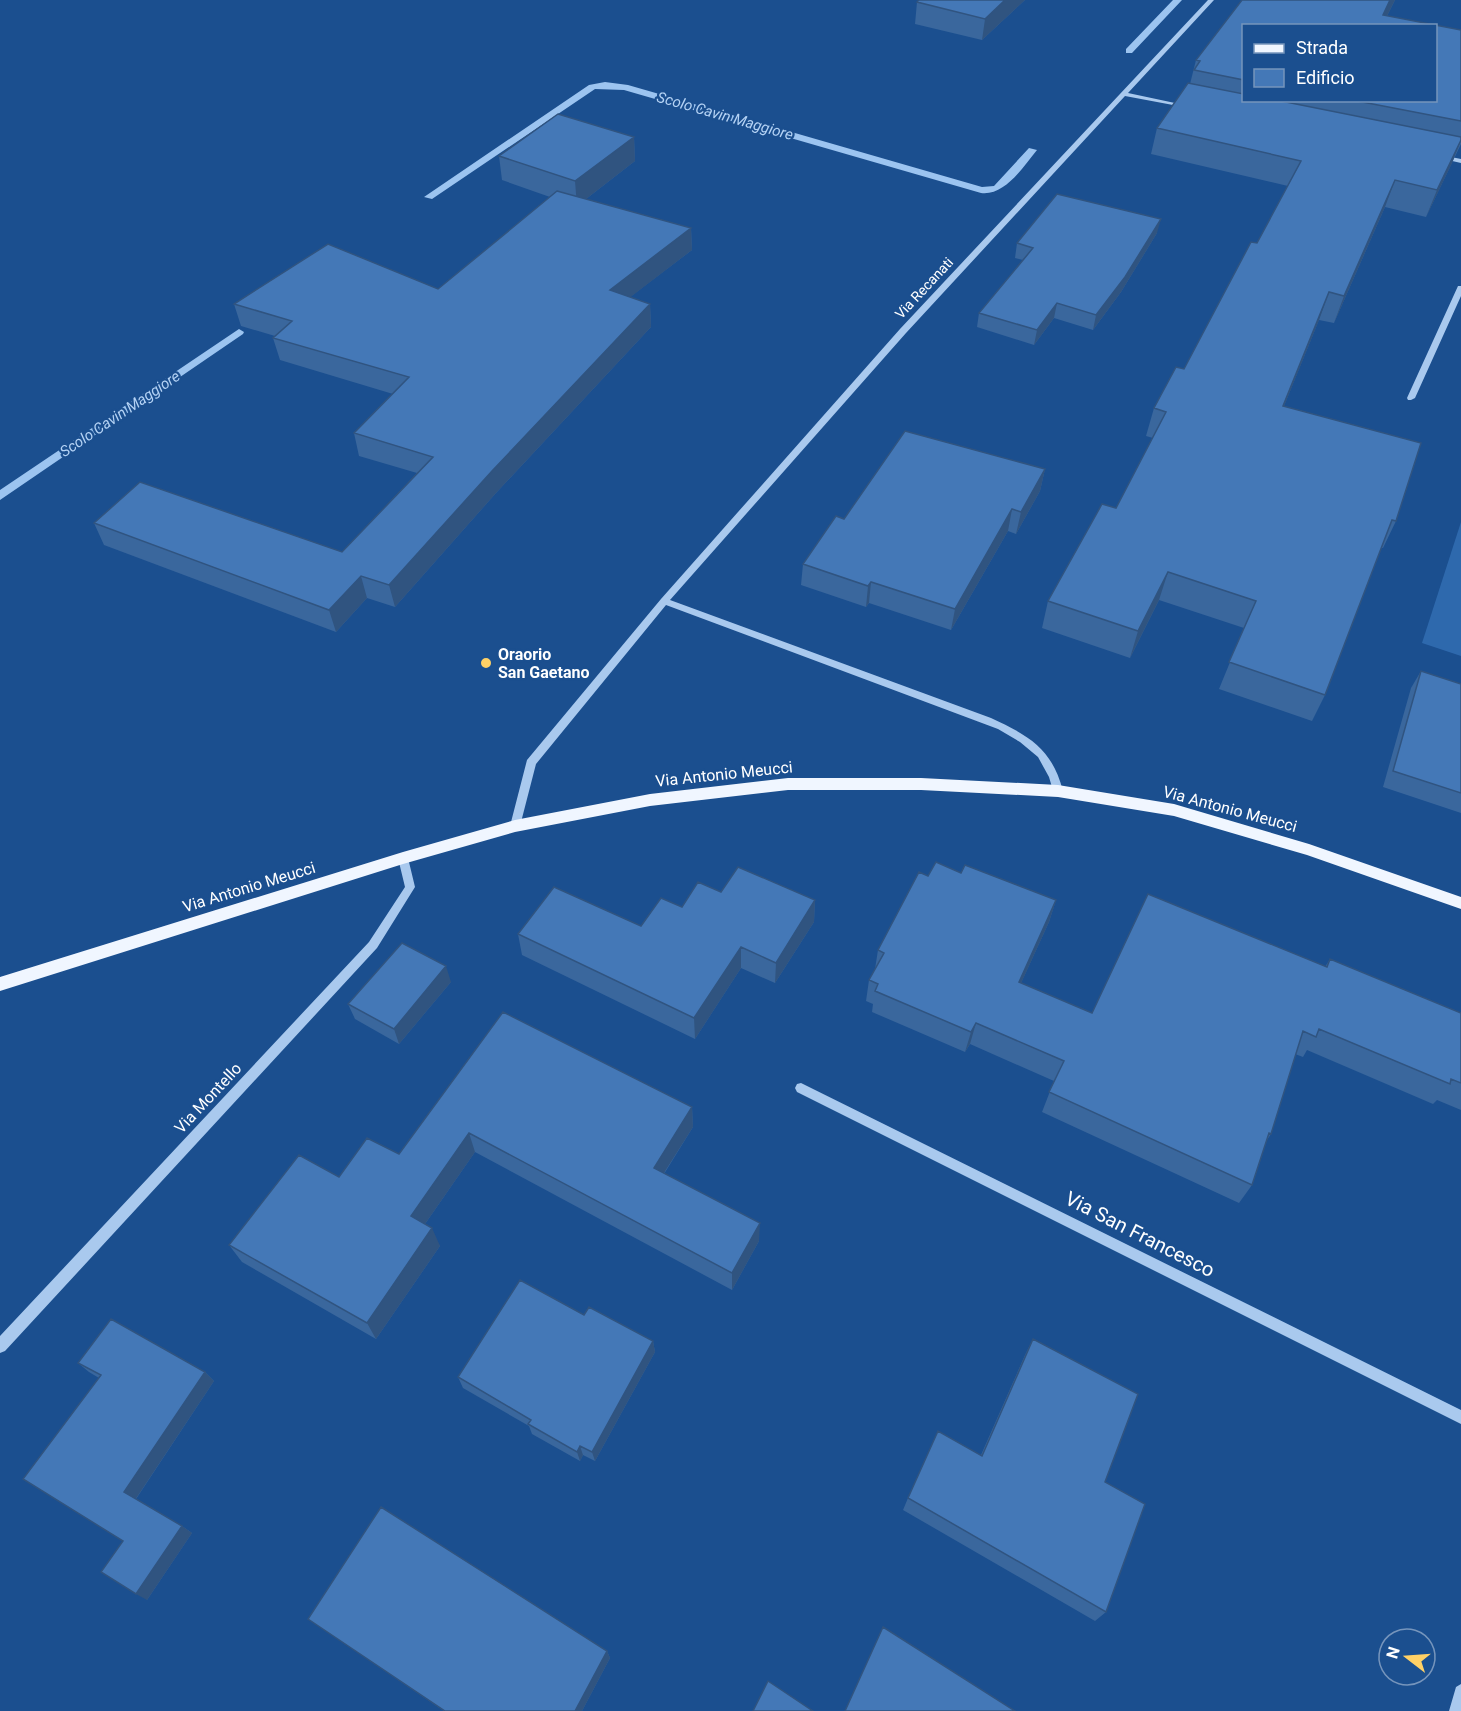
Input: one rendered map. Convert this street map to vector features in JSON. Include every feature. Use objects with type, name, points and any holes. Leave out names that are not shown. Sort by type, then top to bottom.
[{"type":"main road","name":"Via Antonio Meucci","points":[[0,984],[403,858],[515,826],[650,800],[788,784],[921,784],[1058,791],[1174,810],[1309,850],[1461,903]]},
{"type":"street","name":"Via Recanati","points":[[515,826],[531,763],[664,601],[903,331],[1211,0]]},
{"type":"street","points":[[1124,94],[1198,110]]},
{"type":"street","points":[[1438,156],[1461,161]]},
{"type":"street","points":[[1411,398],[1461,288]]},
{"type":"street","points":[[664,601],[988,721],[1023,737],[1044,756],[1055,772],[1058,791]]},
{"type":"street","name":"Via Montello","points":[[0,1346],[373,945],[410,887],[403,858]]},
{"type":"street","name":"Via San Francesco","points":[[801,1088],[1461,1417]]},
{"type":"street","points":[[1457,1711],[1461,1692]]},
{"type":"shaded area","points":[[1461,522],[1461,656],[1422,643]]},
{"type":"building","points":[[919,0],[1005,0],[985,19],[917,2]]},
{"type":"building","points":[[1242,0],[1390,0],[1383,15],[1430,24],[1242,24],[1242,80],[1194,70],[1200,61],[1196,60]]},
{"type":"building","points":[[1437,25],[1461,30],[1461,121],[1362,102],[1437,102]]},
{"type":"building","points":[[1188,83],[1242,94],[1242,102],[1286,102],[1461,137],[1437,190],[1395,180],[1344,296],[1329,292],[1283,406],[1421,443],[1396,521],[1392,520],[1325,695],[1229,662],[1256,601],[1168,572],[1138,631],[1048,601],[1102,504],[1116,508],[1166,412],[1154,408],[1176,367],[1184,369],[1251,242],[1257,243],[1301,161],[1157,128]]},
{"type":"building","points":[[558,114],[634,137],[575,181],[499,156]]},
{"type":"building","points":[[557,191],[691,228],[610,290],[650,304],[492,471],[389,585],[361,576],[329,610],[94,523],[140,482],[342,552],[433,457],[354,433],[409,377],[273,338],[292,321],[234,304],[328,244],[438,289]]},
{"type":"building","points":[[1057,194],[1161,219],[1125,277],[1096,315],[1057,303],[1037,330],[979,313],[1033,248],[1017,243]]},
{"type":"building","points":[[905,431],[1045,469],[1021,512],[1012,509],[955,609],[871,582],[868,586],[803,564],[836,516],[844,519]]},
{"type":"building","points":[[1421,671],[1461,684],[1461,793],[1393,771]]},
{"type":"building","points":[[936,862],[961,873],[965,865],[1056,900],[1019,982],[1092,1013],[1148,894],[1327,967],[1330,959],[1461,1013],[1461,1083],[1451,1079],[1450,1084],[1319,1029],[1316,1037],[1303,1031],[1271,1134],[1269,1133],[1252,1185],[1049,1092],[1064,1061],[976,1023],[971,1032],[875,991],[878,984],[869,980],[884,953],[878,950],[919,872],[928,876]]},
{"type":"building","points":[[738,867],[815,900],[776,963],[741,947],[694,1018],[518,934],[554,887],[641,926],[661,898],[682,907],[698,882],[721,892]]},
{"type":"building","points":[[402,943],[446,966],[394,1029],[348,1004]]},
{"type":"building","points":[[503,1012],[692,1107],[654,1168],[760,1223],[732,1273],[469,1133],[411,1216],[432,1228],[367,1323],[229,1245],[299,1155],[339,1177],[367,1138],[399,1154]]},
{"type":"building","points":[[520,1280],[584,1315],[589,1307],[653,1341],[592,1452],[580,1446],[577,1452],[528,1424],[531,1420],[458,1377]]},
{"type":"building","points":[[111,1319],[205,1372],[124,1492],[182,1526],[136,1594],[101,1572],[123,1541],[23,1479],[101,1375],[78,1363]]},
{"type":"building","points":[[1033,1339],[1138,1394],[1105,1482],[1145,1504],[1106,1612],[908,1498],[938,1431],[982,1456]]},
{"type":"building","points":[[381,1507],[607,1651],[575,1711],[445,1711],[308,1619]]},
{"type":"building","points":[[883,1627],[1015,1711],[845,1711]]},
{"type":"building","points":[[768,1681],[813,1711],[753,1711]]},
{"type":"waterway","name":"Scolo Cavin Maggiore","points":[[1129,51],[1178,0]]},
{"type":"waterway","name":"Scolo Cavin Maggiore","points":[[429,197],[592,87],[605,85],[625,87],[981,190],[990,191],[997,188],[1032,150]]},
{"type":"waterway","name":"Scolo Cavin Maggiore","points":[[0,496],[239,332]]},
{"type":"place","name":"Oraorio San Gaetano","points":[[486,663]]}]
